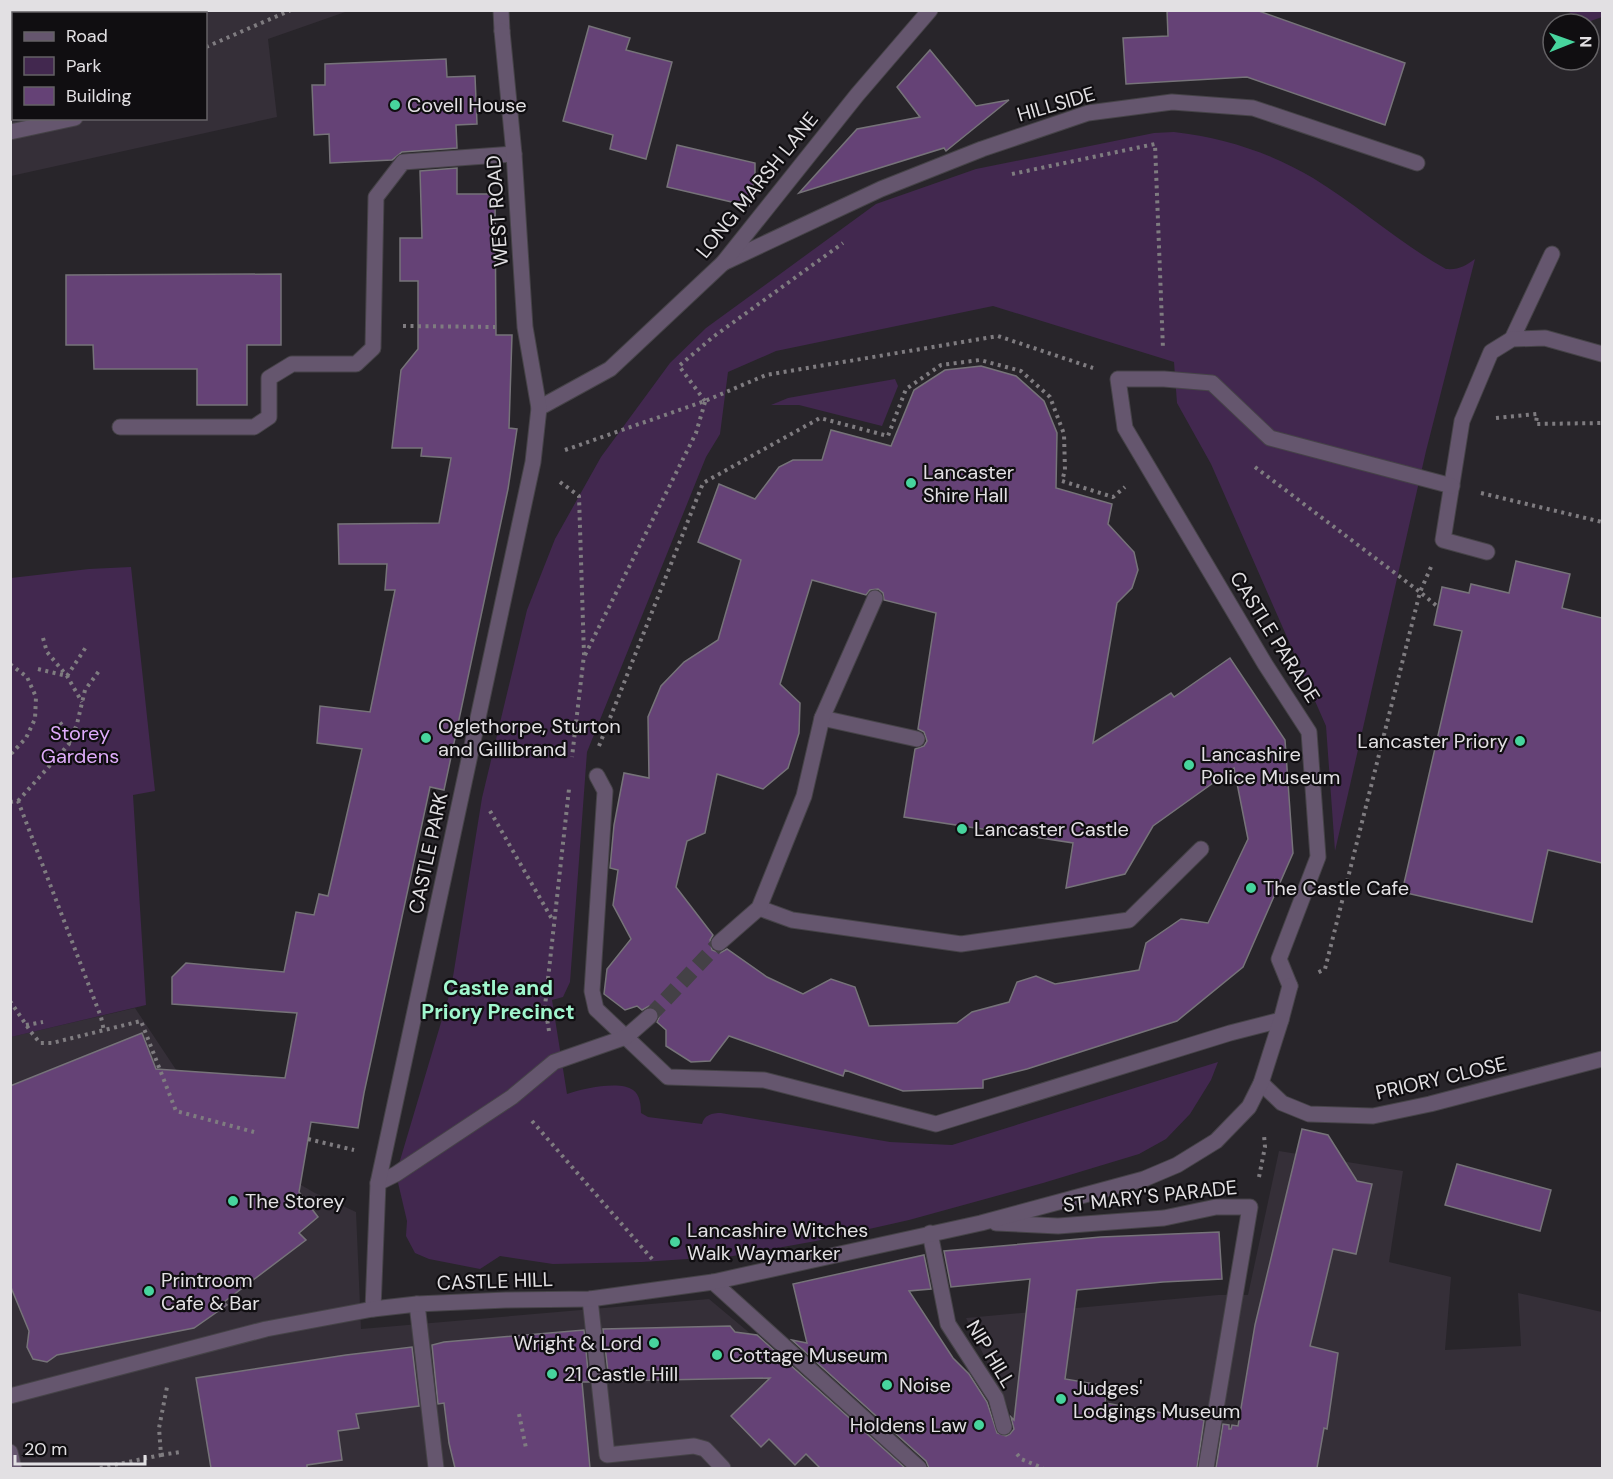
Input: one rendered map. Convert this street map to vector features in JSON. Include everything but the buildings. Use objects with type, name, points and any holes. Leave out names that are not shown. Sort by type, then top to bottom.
[{"type":"street","name":"WEST ROAD","points":[[501,10],[514,154],[525,327],[539,408]]},
{"type":"street","name":"LONG MARSH LANE","points":[[539,408],[610,369],[723,263],[857,95],[930,10]]},
{"type":"street","name":"HILLSIDE","points":[[723,263],[881,189],[982,149],[1088,112],[1172,102],[1253,108],[1417,163]]},
{"type":"street","points":[[10,132],[66,120]]},
{"type":"street","points":[[120,427],[254,427],[269,417],[269,378],[292,364],[356,364],[373,348],[376,197],[403,162],[514,154]]},
{"type":"street","points":[[1512,339],[1552,254]]},
{"type":"street","points":[[1487,552],[1443,540],[1462,422],[1491,352],[1512,339],[1545,338],[1602,354]]},
{"type":"street","points":[[1118,379],[1212,383],[1270,438],[1452,486]]},
{"type":"street","name":"CASTLE PARADE","points":[[1118,379],[1125,428],[1265,664],[1309,732],[1318,857],[1279,959],[1290,986]]},
{"type":"street","name":"CASTLE PARK","points":[[372,1309],[378,1183],[533,462],[539,408]]},
{"type":"street","points":[[719,943],[759,908],[804,796],[822,718],[875,598]]},
{"type":"street","points":[[822,718],[917,739]]},
{"type":"street","points":[[597,777],[605,790],[592,991],[596,1009],[668,1077],[764,1080],[936,1124],[1230,1033],[1281,1020]]},
{"type":"street","points":[[759,908],[792,920],[961,944],[1129,920],[1201,849]]},
{"type":"street","name":"ST MARY'S PARADE","points":[[713,1282],[981,1223],[1144,1179],[1178,1165],[1216,1141],[1249,1107],[1261,1083],[1290,986]]},
{"type":"street","points":[[378,1183],[396,1174],[513,1097],[554,1062],[626,1037],[650,1016]]},
{"type":"street","name":"PRIORY CLOSE","points":[[1261,1083],[1282,1103],[1309,1114],[1373,1116],[1430,1104],[1602,1059]]},
{"type":"street","name":"ST MARY'S PARADE","points":[[981,1223],[1058,1226],[1164,1218],[1216,1207],[1250,1207],[1206,1468]]},
{"type":"street","name":"NIP HILL","points":[[930,1233],[948,1324],[996,1398],[1004,1426]]},
{"type":"street","points":[[713,1282],[919,1468]]},
{"type":"street","name":"CASTLE HILL","points":[[10,1396],[266,1329],[372,1309],[417,1304],[590,1299],[713,1282]]},
{"type":"street","points":[[590,1299],[607,1455],[694,1446],[705,1449],[723,1468]]},
{"type":"street","points":[[417,1304],[436,1468]]},
{"type":"street","points":[[10,1452],[14,1468]]},
{"type":"path","points":[[207,47],[291,10]]},
{"type":"path","points":[[1004,176],[1155,144],[1170,380]]},
{"type":"path","points":[[705,401],[679,366],[713,337],[844,242]]},
{"type":"path","points":[[374,324],[465,326]]},
{"type":"path","points":[[533,462],[705,401],[766,375],[998,336],[1081,363],[1118,379]]},
{"type":"path","points":[[597,777],[598,750],[703,483],[820,418],[888,436],[906,389],[941,365],[980,360],[1021,371],[1050,397],[1064,434],[1065,470],[1062,481],[1113,497]]},
{"type":"path","points":[[584,655],[696,433],[705,401]]},
{"type":"path","points":[[1462,422],[1537,414],[1536,424],[1602,423]]},
{"type":"path","points":[[1246,460],[1438,607]]},
{"type":"path","points":[[533,462],[579,496],[584,655],[572,759]]},
{"type":"path","points":[[1452,486],[1602,522]]},
{"type":"path","points":[[1325,969],[1420,592],[1443,540]]},
{"type":"path","points":[[43,638],[47,652],[67,676],[82,702]]},
{"type":"path","points":[[67,676],[86,647]]},
{"type":"path","points":[[10,664],[27,677],[36,697],[35,719],[26,738],[10,755]]},
{"type":"path","points":[[38,669],[67,676]]},
{"type":"path","points":[[10,802],[18,801],[69,744],[77,724],[85,690],[99,671]]},
{"type":"path","points":[[58,720],[66,730],[69,744]]},
{"type":"path","points":[[467,771],[553,920]]},
{"type":"path","points":[[554,1062],[545,1006],[569,782]]},
{"type":"path","points":[[18,801],[101,1017],[104,1031]]},
{"type":"path","points":[[10,1001],[40,1043],[52,1043],[141,1021],[177,1111],[254,1132]]},
{"type":"path","points":[[26,1025],[43,1022]]},
{"type":"path","points":[[513,1097],[533,1124],[653,1261],[663,1264]]},
{"type":"path","points":[[308,1140],[384,1157]]},
{"type":"path","points":[[1259,1179],[1265,1147]]},
{"type":"path","points":[[161,1455],[159,1428],[167,1384]]},
{"type":"path","points":[[519,1414],[526,1448]]},
{"type":"path","points":[[100,1468],[180,1452]]},
{"type":"shaded area","points":[[11,11],[348,11],[268,39],[277,117],[11,176]]},
{"type":"shaded area","points":[[135,1008],[254,1187],[289,1178],[356,1212],[361,1329],[709,1299],[911,1468],[11,1468],[10,1037]]},
{"type":"shaded area","points":[[1279,1151],[1403,1171],[1389,1262],[1451,1277],[1445,1350],[1521,1346],[1518,1293],[1602,1312],[1602,1468],[1032,1468],[1004,1398],[966,1318],[1218,1295],[1248,1295]]},
{"type":"green space","points":[[1602,11],[1602,17],[1601,12],[1569,12]]},
{"type":"green space","points":[[1174,132],[1228,142],[1296,169],[1330,189],[1412,248],[1446,269],[1462,267],[1475,259],[1426,451],[1335,851],[1326,726],[1211,464],[1177,403],[1174,362],[993,306],[776,351],[728,372],[720,434],[706,457],[587,752],[570,982],[563,997],[552,1000],[567,1094],[600,1086],[627,1087],[637,1095],[641,1113],[648,1117],[702,1124],[709,1115],[721,1113],[890,1142],[952,1145],[1218,1062],[1211,1080],[1190,1114],[1166,1139],[1139,1154],[909,1220],[816,1241],[733,1256],[642,1262],[553,1264],[500,1256],[480,1269],[429,1259],[415,1253],[406,1236],[407,1221],[396,1174],[451,989],[482,798],[527,610],[555,539],[601,457],[670,363],[706,328],[876,204],[976,169],[1154,133]]},
{"type":"green space","points":[[895,379],[898,386],[882,426],[799,405],[771,405],[788,398]]},
{"type":"green space","name":"Storey Gardens","points":[[131,567],[155,791],[133,795],[146,1005],[11,1037],[11,578],[89,569]]},
{"type":"tunnel","points":[[650,1016],[719,943]]},
{"type":"place","name":"Covell House","points":[[395,105]]},
{"type":"place","name":"Lancaster Shire Hall","points":[[911,483]]},
{"type":"place","name":"Oglethorpe, Sturton and Gillibrand","points":[[426,738]]},
{"type":"place","name":"Lancaster Priory","points":[[1520,741]]},
{"type":"place","name":"Lancashire Police Museum","points":[[1189,765]]},
{"type":"place","name":"Lancaster Castle","points":[[962,829]]},
{"type":"place","name":"The Castle Cafe","points":[[1251,888]]},
{"type":"place","name":"The Storey","points":[[233,1201]]},
{"type":"place","name":"Lancashire Witches Walk Waymarker","points":[[675,1242]]},
{"type":"place","name":"Printroom Cafe & Bar","points":[[149,1291]]},
{"type":"place","name":"Wright & Lord","points":[[654,1343]]},
{"type":"place","name":"Cottage Museum","points":[[717,1355]]},
{"type":"place","name":"21 Castle Hill","points":[[552,1374]]},
{"type":"place","name":"Noise","points":[[887,1385]]},
{"type":"place","name":"Judges' Lodgings Museum","points":[[1061,1399]]},
{"type":"place","name":"Holdens Law","points":[[979,1425]]},
{"type":"district","name":"Castle and Priory Precinct","points":[[498,1000]]}]
